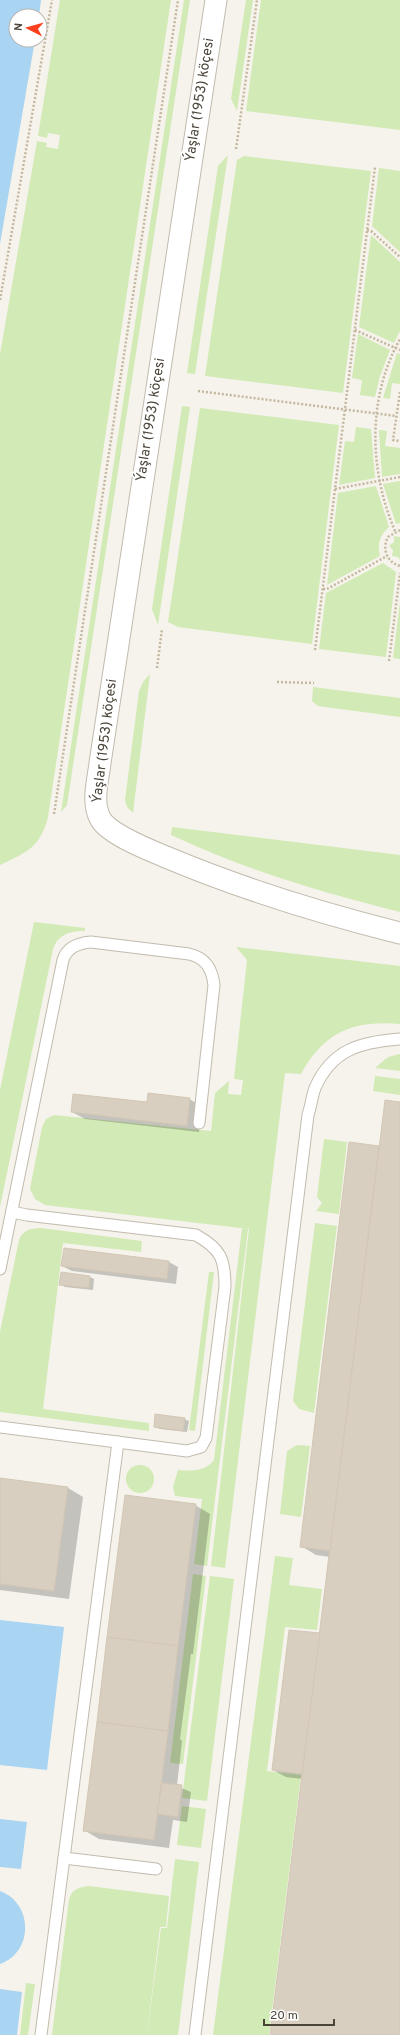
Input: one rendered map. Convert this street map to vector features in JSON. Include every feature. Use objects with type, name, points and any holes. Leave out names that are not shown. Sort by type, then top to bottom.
[{"type":"street","name":"Ýaşlar (1953) köçesi","points":[[216,0],[98,776],[96,810],[102,821],[117,833],[162,855],[267,896],[400,933]]},
{"type":"lane","points":[[0,1269],[63,960],[65,955],[75,945],[91,942],[189,954],[202,959],[207,964],[213,977],[214,985],[199,1123]]},
{"type":"lane","points":[[196,2035],[308,1115],[315,1088],[327,1069],[341,1055],[358,1045],[377,1041],[400,1039]]},
{"type":"lane","points":[[0,1427],[187,1451],[195,1450],[204,1443],[225,1287],[225,1273],[220,1253],[209,1242],[196,1235],[12,1212]]},
{"type":"lane","points":[[41,2035],[118,1442]]},
{"type":"lane","points":[[64,1858],[156,1869]]},
{"type":"path","points":[[0,300],[52,0]]},
{"type":"path","points":[[54,814],[178,0]]},
{"type":"path","points":[[236,149],[257,0]]},
{"type":"path","points":[[315,650],[375,167]]},
{"type":"path","points":[[367,230],[371,231],[400,257]]},
{"type":"path","points":[[355,330],[400,350]]},
{"type":"path","points":[[395,531],[384,504],[375,450],[377,414],[384,378],[395,348],[400,339]]},
{"type":"path","points":[[198,391],[396,416]]},
{"type":"path","points":[[400,392],[393,440],[400,441]]},
{"type":"path","points":[[335,489],[400,477]]},
{"type":"path","points":[[400,530],[395,531],[386,541],[385,550],[387,556],[392,562],[400,566]]},
{"type":"path","points":[[323,589],[327,589],[387,556]]},
{"type":"path","points":[[389,661],[400,573]]},
{"type":"path","points":[[156,668],[162,629]]},
{"type":"path","points":[[277,682],[314,683]]},
{"type":"green space","points":[[60,0],[171,0],[48,817],[41,836],[31,848],[0,865],[0,354],[37,141],[47,143],[46,147],[58,149],[60,135],[48,133],[47,138],[38,136]]},
{"type":"green space","points":[[184,0],[190,0],[67,805],[61,812]]},
{"type":"green space","points":[[246,0],[253,0],[237,111],[231,99]]},
{"type":"green space","points":[[261,0],[400,0],[400,130],[246,111]]},
{"type":"green space","points":[[228,155],[195,374],[187,373],[218,166]]},
{"type":"green space","points":[[244,156],[371,171],[343,393],[205,376],[237,160]]},
{"type":"green space","points":[[379,168],[400,171],[400,252],[372,226]]},
{"type":"green space","points":[[371,235],[400,262],[400,331],[394,343],[359,327]]},
{"type":"green space","points":[[358,334],[390,350],[380,376],[375,397],[360,395],[362,380],[352,378]]},
{"type":"green space","points":[[397,353],[400,354],[400,384],[392,383],[390,399],[383,398]]},
{"type":"green space","points":[[182,406],[190,407],[158,625],[152,609]]},
{"type":"green space","points":[[200,408],[339,425],[312,644],[178,627],[168,622]]},
{"type":"green space","points":[[356,427],[371,429],[375,478],[339,485],[345,441],[354,442]]},
{"type":"green space","points":[[379,430],[387,431],[385,446],[400,448],[400,474],[382,477]]},
{"type":"green space","points":[[400,481],[400,523],[396,524],[383,484]]},
{"type":"green space","points":[[376,486],[389,527],[383,533],[380,540],[380,556],[327,585],[338,493]]},
{"type":"green space","points":[[394,536],[400,537],[400,560],[398,557],[392,556],[393,550],[389,546],[394,542]]},
{"type":"green space","points":[[383,563],[396,572],[386,657],[319,649],[326,593]]},
{"type":"green space","points":[[400,602],[400,659],[393,658]]},
{"type":"green space","points":[[150,674],[133,813],[127,807],[125,800],[139,691],[143,682]]},
{"type":"green space","points":[[313,687],[400,698],[400,717],[318,706],[312,701]]},
{"type":"green space","points":[[172,827],[400,855],[400,912],[312,888],[227,859],[171,835]]},
{"type":"green space","points":[[34,922],[85,928],[85,931],[75,931],[65,934],[58,940],[53,949],[0,1207],[0,1090]]},
{"type":"green space","points":[[236,947],[400,966],[400,1024],[368,1024],[354,1027],[342,1032],[330,1039],[320,1048],[301,1074],[285,1073],[225,1568],[211,1566],[249,1229],[45,1205],[35,1199],[30,1189],[42,1127],[46,1119],[54,1115],[211,1131],[215,1093],[229,1081],[228,1094],[241,1095],[243,1080],[234,1079],[247,960]]},
{"type":"green space","points":[[400,1054],[400,1071],[375,1068],[388,1057]]},
{"type":"green space","points":[[375,1076],[400,1079],[400,1095],[373,1091]]},
{"type":"green space","points":[[324,1139],[347,1142],[339,1214],[316,1211],[322,1203],[317,1197]]},
{"type":"green space","points":[[315,1223],[337,1226],[314,1413],[299,1409],[293,1401]]},
{"type":"green space","points":[[41,1228],[142,1241],[141,1252],[63,1243],[43,1409],[149,1423],[149,1431],[0,1412],[0,1332],[19,1240],[25,1232],[31,1229]]},
{"type":"green space","points":[[242,1228],[248,1229],[207,1566],[194,1564],[202,1499],[175,1496],[173,1487],[178,1470],[202,1469],[214,1460]]},
{"type":"green space","points":[[209,1272],[214,1272],[195,1431],[189,1430]]},
{"type":"green space","points":[[297,1445],[310,1446],[301,1517],[280,1514],[287,1451]]},
{"type":"green space","points":[[140,1465],[146,1466],[150,1469],[153,1473],[153,1485],[150,1489],[146,1492],[140,1493],[134,1492],[130,1489],[127,1485],[126,1479],[127,1473],[130,1469],[134,1466]]},
{"type":"green space","points":[[275,1556],[293,1558],[289,1585],[322,1589],[317,1630],[285,1627],[267,1771],[301,1775],[269,2035],[213,2035]]},
{"type":"green space","points":[[193,1574],[206,1576],[183,1764],[170,1763]]},
{"type":"green space","points":[[210,1576],[234,1579],[207,1801],[182,1798]]},
{"type":"green space","points":[[182,1806],[206,1809],[201,1848],[177,1845]]},
{"type":"green space","points":[[175,1859],[199,1862],[178,2035],[147,2035],[161,1928],[167,1928]]},
{"type":"green space","points":[[89,1886],[169,1896],[166,1927],[160,1927],[147,2035],[52,2035],[69,1899],[76,1889]]},
{"type":"green space","points":[[26,1983],[35,1984],[28,2035],[20,2035]]},
{"type":"water","points":[[0,0],[41,0],[40,8],[8,8],[8,48],[34,48],[0,244]]},
{"type":"water","points":[[0,1620],[64,1627],[47,1770],[0,1765]]},
{"type":"water","points":[[0,1819],[27,1822],[21,1869],[0,1867]]},
{"type":"water","points":[[0,1891],[11,1897],[19,1906],[23,1916],[25,1928],[24,1939],[19,1949],[11,1958],[0,1964]]},
{"type":"water","points":[[0,1989],[22,1992],[17,2035],[0,2035]]},
{"type":"building","points":[[148,1093],[190,1098],[187,1126],[71,1112],[73,1094],[147,1102]]},
{"type":"building","points":[[385,1100],[400,1102],[400,2035],[270,2035]]},
{"type":"building","points":[[349,1142],[379,1146],[330,1551],[300,1547]]},
{"type":"building","points":[[64,1248],[169,1261],[167,1279],[61,1266]]},
{"type":"building","points":[[61,1272],[90,1276],[89,1288],[59,1285]]},
{"type":"building","points":[[155,1414],[185,1418],[183,1431],[154,1427]]},
{"type":"building","points":[[0,1478],[68,1487],[54,1591],[0,1584]]},
{"type":"building","points":[[125,1495],[196,1504],[178,1646],[107,1637]]},
{"type":"building","points":[[289,1630],[320,1633],[302,1774],[272,1770]]},
{"type":"building","points":[[107,1637],[178,1646],[168,1731],[97,1722]]},
{"type":"building","points":[[97,1722],[168,1731],[154,1840],[83,1831]]},
{"type":"building","points":[[162,1783],[182,1785],[178,1817],[157,1814]]}]
